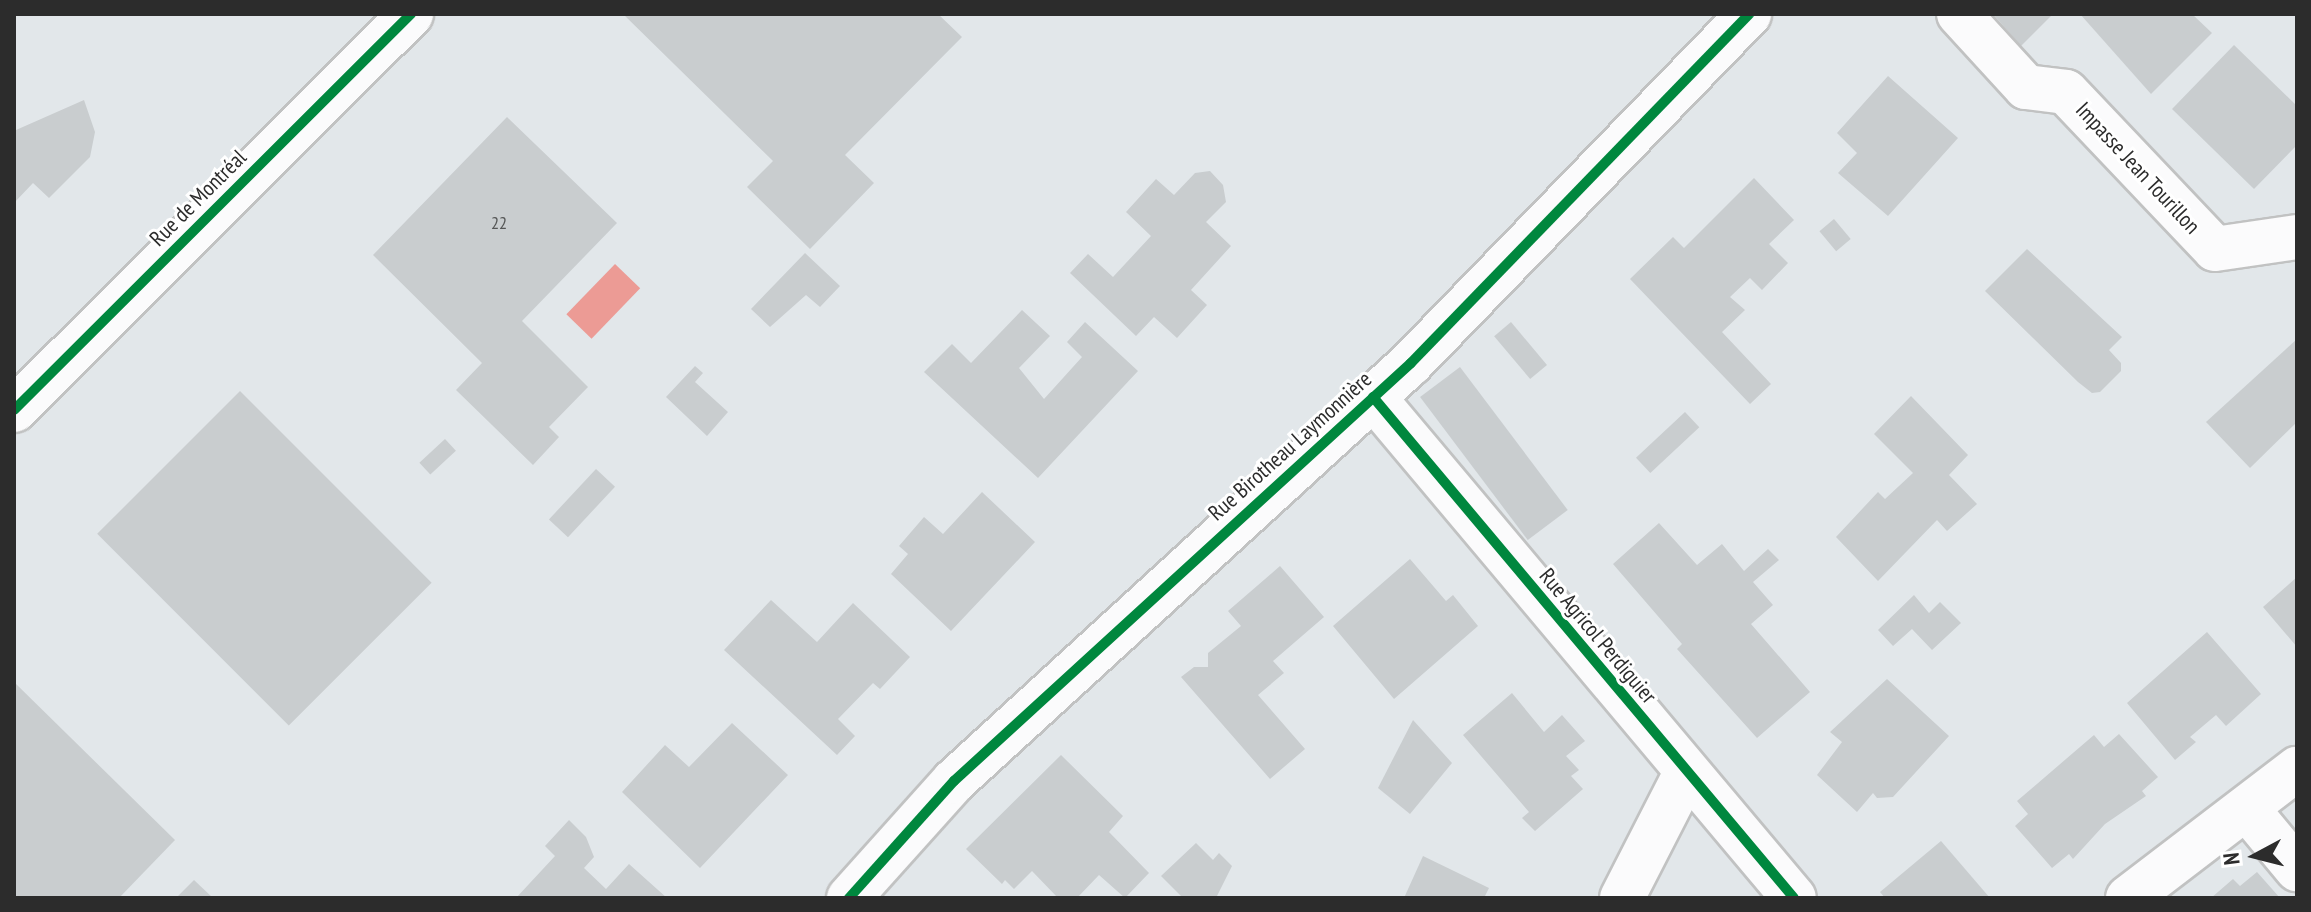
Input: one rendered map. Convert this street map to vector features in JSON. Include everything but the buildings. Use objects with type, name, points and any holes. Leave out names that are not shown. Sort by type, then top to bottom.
[{"type":"street","name":"Rue de Montréal","points":[[14,410],[411,14]]},
{"type":"street","name":"Rue Birotheau Laymonnière","points":[[849,898],[954,781],[1373,397],[1749,14]]},
{"type":"street","name":"Impasse Jean Tourillon","points":[[1959,14],[2026,87],[2066,92],[2215,249],[2297,237]]},
{"type":"street","name":"Rue Agricol Perdiguier","points":[[1373,397],[1794,898]]},
{"type":"street","points":[[2128,898],[2248,810],[2297,769]]},
{"type":"street","points":[[1622,898],[1686,773]]},
{"type":"street","points":[[2248,810],[2297,869]]},
{"type":"shaded area","points":[[615,264],[640,288],[592,339],[566,314]]},
{"type":"cycle path","points":[[14,410],[411,14]]},
{"type":"cycle path","points":[[849,898],[954,781],[1411,363],[1749,14]]},
{"type":"cycle path","points":[[1373,397],[1794,898]]}]
